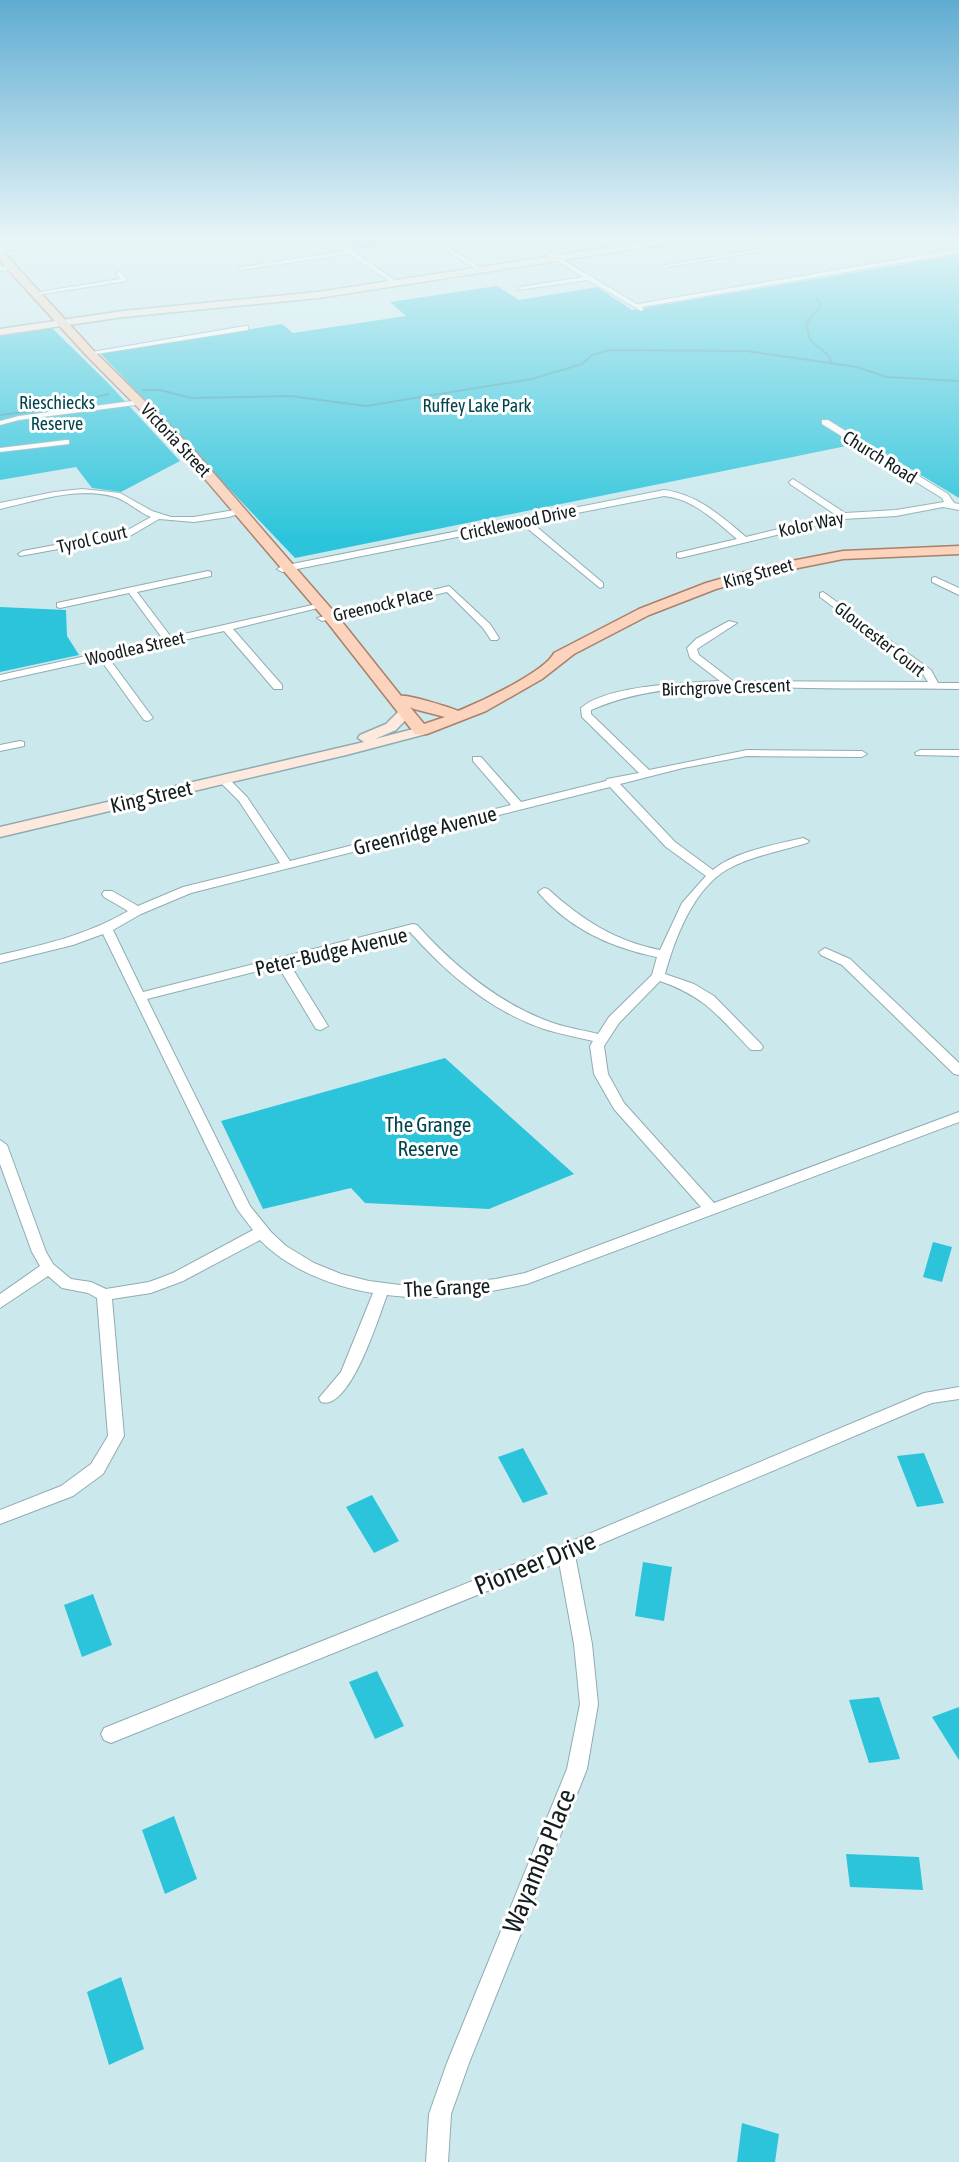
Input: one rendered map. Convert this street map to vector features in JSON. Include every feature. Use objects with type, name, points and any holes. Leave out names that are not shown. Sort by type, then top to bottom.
[{"type":"main road","name":"Victoria Street","points":[[78,339],[186,449],[319,611],[339,630],[418,719]]},
{"type":"main road","name":"King Street","points":[[0,832],[302,760],[418,719],[451,713],[615,625],[725,582],[771,569],[843,555],[959,550]]},
{"type":"main road","name":"King Street","points":[[302,760],[418,719],[491,702],[543,671],[570,650]]},
{"type":"main road","points":[[418,719],[423,707],[451,713]]},
{"type":"street","points":[[90,353],[177,339]]},
{"type":"street","points":[[0,423],[19,418],[140,402]]},
{"type":"street","name":"Church Road","points":[[825,422],[934,491],[951,505]]},
{"type":"street","points":[[0,450],[66,442]]},
{"type":"street","points":[[793,482],[843,516]]},
{"type":"street","points":[[0,506],[74,492],[99,491],[133,500],[148,513],[179,519],[203,519],[240,512]]},
{"type":"street","name":"Cricklewood Drive","points":[[285,569],[523,520],[672,493],[688,499],[742,538]]},
{"type":"street","name":"Kolor Way","points":[[680,555],[742,538],[843,516],[896,513],[951,505]]},
{"type":"street","name":"Tyrol Court","points":[[23,554],[127,534],[159,516]]},
{"type":"street","points":[[523,520],[600,585]]},
{"type":"street","points":[[60,605],[208,574]]},
{"type":"street","points":[[935,580],[959,592]]},
{"type":"street","name":"Greenock Place","points":[[319,611],[449,589],[487,626],[494,638]]},
{"type":"street","points":[[131,590],[169,640]]},
{"type":"street","name":"Gloucester Court","points":[[823,595],[927,672],[934,686]]},
{"type":"street","name":"Woodlea Street","points":[[0,678],[271,617],[319,611]]},
{"type":"street","points":[[730,684],[694,656],[692,648],[699,641],[732,623]]},
{"type":"street","points":[[226,627],[278,687]]},
{"type":"street","points":[[102,655],[148,718]]},
{"type":"street","name":"Birchgrove Crescent","points":[[645,773],[586,715],[586,708],[597,702],[643,691],[730,684],[959,686]]},
{"type":"street","points":[[0,748],[21,744]]},
{"type":"street","name":"Greenridge Avenue","points":[[0,959],[69,942],[106,929],[137,911],[187,890],[645,773],[747,753],[862,754]]},
{"type":"street","points":[[920,753],[959,753]]},
{"type":"street","points":[[477,759],[518,806]]},
{"type":"street","points":[[228,777],[287,865]]},
{"type":"street","points":[[611,782],[673,849],[692,864],[713,875]]},
{"type":"street","points":[[712,1210],[620,1106],[601,1074],[597,1046],[614,1020],[658,976],[664,955],[687,903],[713,875],[723,867],[750,856],[803,841]]},
{"type":"street","points":[[544,892],[570,917],[611,942],[634,950],[664,955]]},
{"type":"street","points":[[108,894],[137,911]]},
{"type":"street","name":"Peter-Budge Avenue","points":[[140,997],[413,928],[432,949],[481,991],[546,1025],[600,1039]]},
{"type":"street","name":"The Grange","points":[[106,929],[244,1209],[262,1232],[280,1249],[304,1263],[334,1277],[382,1289],[450,1292],[489,1288],[564,1266],[959,1117]]},
{"type":"street","points":[[825,952],[846,962],[959,1071]]},
{"type":"street","points":[[282,962],[321,1026]]},
{"type":"street","points":[[658,976],[690,987],[709,999],[756,1047]]},
{"type":"street","points":[[0,1145],[6,1178],[39,1252],[48,1268],[67,1284],[91,1288],[104,1295],[151,1287],[178,1277],[262,1232]]},
{"type":"street","points":[[0,1302],[48,1268]]},
{"type":"street","points":[[327,1398],[348,1375],[382,1289]]},
{"type":"street","points":[[0,1517],[67,1491],[97,1469],[116,1436],[104,1295]]},
{"type":"street","name":"Pioneer Drive","points":[[111,1734],[566,1551],[930,1397],[959,1393]]},
{"type":"street","name":"Wayamba Place","points":[[437,2162],[440,2114],[458,2063],[577,1769],[589,1704],[582,1644],[566,1551]]},
{"type":"green space","name":"Rieschiecks Reserve","points":[[0,339],[63,339],[109,384],[180,461],[121,492],[92,488],[76,467],[0,480]]},
{"type":"green space","name":"Ruffey Lake Park","points":[[189,339],[959,339],[959,498],[866,442],[295,558],[100,353]]},
{"type":"green space","points":[[0,607],[66,610],[67,636],[79,655],[0,672]]},
{"type":"green space","name":"The Grange Reserve","points":[[445,1058],[574,1174],[489,1209],[365,1203],[351,1188],[263,1209],[221,1121]]},
{"type":"green space","points":[[933,1242],[952,1247],[942,1282],[923,1277]]},
{"type":"green space","points":[[523,1448],[548,1494],[523,1503],[498,1457]]},
{"type":"green space","points":[[924,1453],[944,1503],[917,1507],[897,1456]]},
{"type":"green space","points":[[372,1495],[399,1541],[374,1553],[346,1507]]},
{"type":"green space","points":[[643,1562],[672,1567],[664,1621],[635,1616]]},
{"type":"green space","points":[[93,1594],[112,1645],[82,1657],[64,1605]]},
{"type":"green space","points":[[377,1671],[404,1726],[375,1739],[349,1682]]},
{"type":"green space","points":[[879,1697],[900,1759],[869,1763],[849,1700]]},
{"type":"green space","points":[[959,1707],[959,1760],[932,1717]]},
{"type":"green space","points":[[174,1816],[197,1879],[165,1894],[142,1830]]},
{"type":"green space","points":[[846,1854],[919,1857],[923,1890],[850,1887]]},
{"type":"green space","points":[[121,1977],[144,2049],[109,2065],[87,1992]]},
{"type":"green space","points":[[742,2123],[779,2134],[775,2162],[737,2162]]},
{"type":"waterway","points":[[810,339],[830,357],[831,363]]},
{"type":"waterway","points":[[143,390],[160,390],[191,398],[290,396],[366,406],[532,379],[582,364],[592,355],[609,350],[746,351],[831,363]]},
{"type":"waterway","points":[[831,363],[857,367],[886,377],[959,381]]},
{"type":"waterway","points":[[0,415],[42,410],[108,394]]}]
